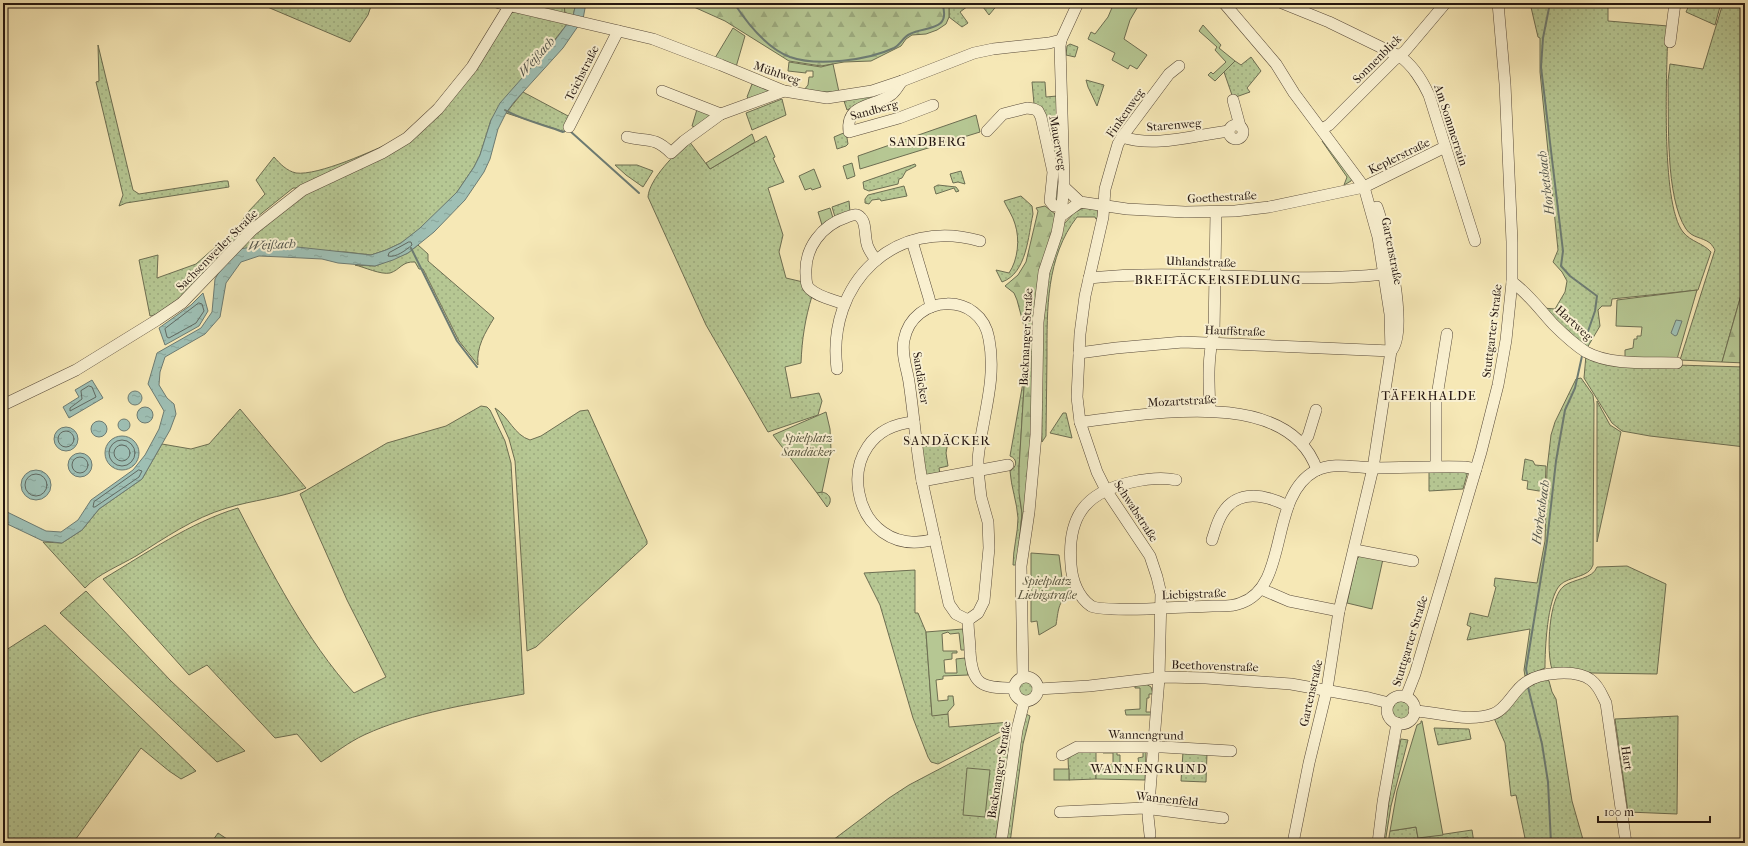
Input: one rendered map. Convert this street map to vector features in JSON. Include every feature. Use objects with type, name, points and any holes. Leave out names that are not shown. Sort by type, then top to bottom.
[{"type":"street","name":"Backnanger Straße","points":[[1023,677],[1021,566],[1029,512],[1036,435],[1038,322],[1044,272],[1057,233],[1064,187],[1061,40],[1078,3]]},
{"type":"street","name":"Am Sommerrain","points":[[1282,3],[1329,22],[1403,58],[1424,85],[1429,95],[1475,241]]},
{"type":"street","name":"Sonnenblick","points":[[1322,129],[1329,125],[1399,56],[1424,29],[1444,3]]},
{"type":"street","name":"Stuttgarter Straße","points":[[1406,698],[1415,674],[1476,469],[1498,385],[1506,340],[1512,282],[1510,186],[1498,3]]},
{"type":"street","points":[[1670,42],[1675,3]]},
{"type":"street","name":"Mühlweg","points":[[505,4],[653,39],[784,91],[827,98],[872,91],[974,53],[1002,47],[1048,43],[1061,40]]},
{"type":"street","name":"Sachsenweiler Straße","points":[[3,405],[76,370],[157,320],[182,303],[252,230],[303,190],[382,153],[407,138],[438,109],[464,77],[487,45],[505,4]]},
{"type":"street","name":"Gartenstraße","points":[[1229,4],[1276,64],[1298,98],[1364,187],[1378,237],[1390,314],[1391,351],[1373,468],[1355,550],[1339,611],[1327,689],[1309,763],[1293,843]]},
{"type":"street","name":"Teichstraße","points":[[569,127],[618,31]]},
{"type":"street","name":"Finkenweg","points":[[1104,206],[1105,189],[1118,144],[1169,74],[1179,66]]},
{"type":"street","name":"Sandberg","points":[[902,81],[893,94],[864,106],[853,113],[849,122],[849,132],[899,118],[933,105]]},
{"type":"street","points":[[662,90],[721,114]]},
{"type":"street","points":[[627,137],[649,139],[661,145],[671,153],[684,141],[721,114],[784,91]]},
{"type":"street","name":"Starenweg","points":[[1122,137],[1132,140],[1159,141],[1190,138],[1229,131],[1231,138],[1236,140],[1240,138],[1243,132],[1233,100]]},
{"type":"street","name":"Mauerweg","points":[[987,131],[1003,114],[1027,108],[1038,111],[1041,117],[1052,172],[1050,201],[1054,206],[1061,210]]},
{"type":"street","name":"Keplerstraße","points":[[1364,187],[1445,147]]},
{"type":"street","points":[[1061,210],[1080,202],[1064,187]]},
{"type":"street","points":[[1364,187],[1371,192],[1382,222],[1395,289],[1399,323],[1396,345],[1391,351]]},
{"type":"street","name":"Goethestraße","points":[[1080,202],[1104,206],[1158,211],[1216,212],[1269,207],[1364,187]]},
{"type":"street","name":"Schwabstraße","points":[[1104,206],[1089,278],[1080,334],[1077,397],[1080,422],[1091,457],[1106,490],[1150,556],[1161,594],[1158,678],[1149,809],[1150,835]]},
{"type":"street","points":[[1210,411],[1209,377],[1214,334],[1216,212]]},
{"type":"street","points":[[844,304],[814,292],[808,288],[806,272],[808,259],[814,242],[830,224],[852,215],[858,216],[862,219],[868,247],[876,260]]},
{"type":"street","points":[[837,369],[835,350],[837,331],[844,304],[859,278],[876,260],[890,250],[912,241],[929,237],[950,236],[980,241]]},
{"type":"street","points":[[912,241],[930,298],[930,307],[947,304],[964,308],[972,312],[983,323],[989,337],[992,362],[992,381],[979,448],[978,470],[988,522],[989,548],[984,601],[978,613],[968,620],[971,667],[974,676],[980,682],[989,686],[1013,688]]},
{"type":"street","name":"Uhlandstraße","points":[[1089,278],[1148,274],[1348,278],[1384,274]]},
{"type":"street","name":"Hartweg","points":[[1512,282],[1521,288],[1555,326],[1586,352],[1620,361],[1678,363]]},
{"type":"street","name":"Sandäcker","points":[[930,307],[913,320],[908,328],[903,348],[922,481],[949,604],[956,614],[968,620]]},
{"type":"street","points":[[1436,466],[1436,402],[1447,334]]},
{"type":"street","name":"Hauffstraße","points":[[1079,353],[1142,345],[1183,342],[1212,342],[1391,351]]},
{"type":"street","points":[[1302,444],[1308,436],[1316,410]]},
{"type":"street","name":"Mozartstraße","points":[[1080,422],[1191,411],[1233,413],[1259,419],[1276,426],[1302,444],[1317,470]]},
{"type":"street","points":[[914,422],[891,428],[871,444],[864,454],[859,466],[857,479],[858,493],[867,515],[875,525],[887,534],[901,540],[912,542],[935,539]]},
{"type":"street","points":[[922,481],[1008,465]]},
{"type":"street","name":"Liebigstraße","points":[[1176,480],[1169,478],[1138,481],[1106,490],[1097,494],[1079,513],[1071,532],[1071,572],[1076,587],[1085,601],[1095,608],[1160,608],[1237,605],[1253,597],[1261,589],[1268,577],[1288,506],[1301,482],[1308,475],[1317,470],[1332,466],[1373,468]]},
{"type":"street","points":[[1373,468],[1466,466],[1476,469]]},
{"type":"street","points":[[1212,540],[1221,515],[1227,506],[1239,498],[1259,495],[1288,506]]},
{"type":"street","points":[[1355,550],[1413,561]]},
{"type":"street","points":[[1261,589],[1289,601],[1339,611]]},
{"type":"street","name":"Hart","points":[[1414,711],[1450,717],[1480,717],[1496,713],[1508,702],[1518,688],[1533,677],[1565,673],[1574,674],[1592,681],[1602,694],[1606,703],[1626,843]]},
{"type":"street","points":[[1023,677],[1033,680],[1038,689],[1034,699],[1024,702],[1016,697],[1013,688],[1016,682],[1023,677]]},
{"type":"street","name":"Beethovenstraße","points":[[1038,689],[1089,686],[1173,677],[1291,684],[1327,689],[1389,704]]},
{"type":"street","points":[[1396,697],[1406,698],[1413,704],[1413,716],[1408,722],[1397,723],[1389,716],[1387,710],[1389,704],[1396,697]]},
{"type":"street","name":"Backnanger Straße","points":[[1001,843],[1016,735],[1024,702]]},
{"type":"street","points":[[1378,843],[1383,802],[1397,723]]},
{"type":"street","name":"Wannengrund","points":[[1062,755],[1076,748],[1154,747],[1231,751]]},
{"type":"street","name":"Wannenfeld","points":[[1060,812],[1149,809],[1223,818]]},
{"type":"green space","points":[[258,3],[372,3],[368,15],[350,42]]},
{"type":"green space","points":[[518,3],[564,3],[565,14]]},
{"type":"green space","points":[[564,3],[576,3],[573,16],[565,14]]},
{"type":"green space","points":[[685,3],[947,3],[949,8],[949,17],[946,24],[937,30],[926,34],[912,35],[906,39],[901,46],[871,61],[844,62],[821,66],[789,61],[725,21]]},
{"type":"green space","points":[[947,3],[972,3],[960,12],[968,23],[962,27],[949,17],[949,8]]},
{"type":"green space","points":[[980,3],[999,3],[989,15]]},
{"type":"green space","points":[[1114,3],[1140,3],[1130,20],[1124,39],[1147,55],[1137,69],[1130,65],[1128,69],[1112,60],[1115,53],[1088,39],[1091,32],[1095,34],[1108,17]]},
{"type":"green space","points":[[1530,3],[1588,3],[1591,5],[1604,3],[1608,4],[1608,21],[1668,26],[1666,134],[1671,193],[1676,217],[1683,232],[1711,252],[1698,290],[1612,299],[1611,306],[1602,306],[1598,310],[1600,326],[1587,348],[1543,308],[1555,309],[1565,292],[1567,281],[1562,272],[1553,262],[1558,250],[1540,72],[1540,38],[1538,37]]},
{"type":"green space","points":[[1690,3],[1721,3],[1715,25],[1686,12]]},
{"type":"green space","points":[[1723,3],[1745,3],[1745,281],[1722,362],[1680,360],[1715,250],[1707,241],[1688,232],[1679,215],[1674,198],[1671,178],[1669,137],[1668,81],[1670,64],[1703,69]]},
{"type":"green space","points":[[516,11],[568,23],[491,120],[480,155],[474,167],[457,192],[421,228],[401,243],[371,255],[346,252],[239,249],[263,227],[303,195],[400,147],[511,13]]},
{"type":"green space","points":[[1203,25],[1221,45],[1219,48],[1235,61],[1215,81],[1208,75],[1211,72],[1213,74],[1226,62],[1215,50],[1217,47],[1199,31]]},
{"type":"green space","points":[[733,28],[745,36],[736,67],[715,58]]},
{"type":"green space","points":[[1070,44],[1078,47],[1075,57],[1066,55],[1067,46]]},
{"type":"green space","points":[[98,45],[133,190],[139,194],[224,181],[228,181],[229,187],[126,203],[119,206],[123,195],[96,82],[99,81]]},
{"type":"green space","points":[[1251,57],[1261,71],[1247,88],[1250,92],[1233,98],[1224,72],[1235,61],[1241,65]]},
{"type":"green space","points":[[789,62],[821,67],[833,64],[839,92],[804,90],[808,85],[809,77],[813,77],[813,71],[806,71],[806,73],[788,71]]},
{"type":"green space","points":[[1086,80],[1104,85],[1097,106],[1088,87]]},
{"type":"green space","points":[[1032,82],[1045,82],[1046,97],[1057,96],[1059,178],[1057,202],[1055,203],[1055,171],[1034,104]]},
{"type":"green space","points":[[752,84],[769,91],[750,100],[747,97]]},
{"type":"green space","points":[[889,90],[847,110],[844,101]]},
{"type":"green space","points":[[523,92],[570,117],[565,132],[506,113]]},
{"type":"green space","points":[[782,99],[786,115],[752,130],[746,113]]},
{"type":"green space","points":[[698,106],[713,113],[695,127],[692,126]]},
{"type":"green space","points":[[976,115],[980,132],[860,169],[858,156]]},
{"type":"green space","points":[[846,132],[848,144],[837,149],[834,137]]},
{"type":"green space","points":[[752,134],[755,142],[710,169],[706,163]]},
{"type":"green space","points":[[766,136],[775,157],[773,158],[784,182],[768,188],[783,235],[779,252],[786,278],[803,282],[812,296],[804,329],[801,363],[785,367],[791,398],[819,393],[822,401],[818,415],[768,432],[706,325],[648,197],[653,182],[658,175],[689,141],[710,169]]},
{"type":"green space","points":[[396,140],[302,188],[293,188],[257,217],[251,229],[201,279],[174,303],[156,315],[150,316],[139,260],[158,255],[157,278],[196,264],[237,228],[248,212],[265,194],[256,180],[274,157],[281,165],[290,171],[296,173],[306,173],[332,167]]},
{"type":"green space","points":[[1324,140],[1352,178],[1351,181],[1344,185],[1347,177],[1322,141]]},
{"type":"green space","points":[[852,163],[855,176],[847,179],[843,166]]},
{"type":"green space","points":[[915,164],[916,166],[906,171],[902,178],[899,179],[898,184],[869,191],[864,189],[863,182]]},
{"type":"green space","points":[[615,165],[637,165],[653,171],[643,187]]},
{"type":"green space","points":[[814,169],[821,187],[812,190],[811,188],[805,190],[799,176]]},
{"type":"green space","points":[[961,171],[965,184],[958,182],[953,183],[950,174]]},
{"type":"green space","points":[[938,185],[956,187],[959,191],[956,192],[954,188],[936,194],[934,187]]},
{"type":"green space","points":[[904,186],[907,196],[881,201],[880,199],[872,200],[869,204],[865,203],[865,199],[868,195]]},
{"type":"green space","points":[[1021,196],[1032,206],[1033,214],[1028,243],[1017,271],[1002,282],[996,270],[1009,273],[1016,256],[1018,243],[1017,230],[1014,221],[1004,201]]},
{"type":"green space","points":[[849,201],[850,212],[835,217],[832,207]]},
{"type":"green space","points":[[1045,206],[1055,214],[1053,231],[1040,274],[1032,446],[1021,538],[1022,513],[1019,493],[1019,468],[1025,371],[1025,330],[1014,293],[1005,286],[1018,275],[1026,262],[1038,211],[1036,208]]},
{"type":"green space","points":[[830,208],[833,218],[822,225],[818,212]]},
{"type":"green space","points":[[1083,208],[1098,209],[1098,218],[1077,217],[1059,249],[1050,284],[1047,320],[1046,436],[1042,442],[1041,351],[1047,273],[1064,224],[1074,213]]},
{"type":"green space","points":[[418,245],[428,254],[428,261],[494,318],[484,335],[480,346],[478,352],[478,365],[459,341],[423,269],[419,269],[415,262],[404,264],[390,273],[377,272],[355,265],[375,266],[408,253]]},
{"type":"green space","points":[[1745,281],[1745,363],[1722,362]]},
{"type":"green space","points":[[1697,290],[1677,359],[1625,359],[1625,350],[1633,348],[1634,339],[1637,339],[1637,336],[1641,336],[1642,327],[1616,326],[1617,300]]},
{"type":"green space","points":[[1586,355],[1676,365],[1745,367],[1745,447],[1650,436],[1622,431],[1612,423],[1584,378]]},
{"type":"green space","points":[[1025,371],[1019,468],[1022,513],[1017,565],[1013,565],[1018,518],[1010,471],[1016,463],[1013,457],[1010,456]]},
{"type":"green space","points":[[1581,378],[1593,395],[1594,404],[1593,565],[1591,569],[1583,575],[1568,580],[1560,585],[1552,601],[1550,612],[1545,668],[1525,676],[1524,670],[1530,629],[1467,640],[1471,627],[1467,625],[1470,613],[1488,617],[1496,587],[1494,586],[1495,578],[1537,583],[1545,541],[1547,469],[1551,435],[1555,422],[1576,379]]},
{"type":"green space","points":[[1597,401],[1610,425],[1621,432],[1597,542]]},
{"type":"green space","points":[[481,406],[487,407],[490,410],[505,441],[511,463],[524,694],[463,705],[403,720],[358,738],[321,762],[297,734],[275,738],[207,665],[189,675],[103,579],[185,530],[220,514],[238,508],[290,604],[305,628],[320,651],[354,693],[386,677],[347,600],[300,494],[387,443],[446,426]]},
{"type":"green space","points":[[495,408],[524,438],[530,440],[541,436],[580,411],[588,410],[647,541],[647,544],[536,647],[527,651],[515,461],[509,439]]},
{"type":"green space","points":[[240,409],[306,488],[227,508],[203,517],[102,574],[85,588],[43,542],[62,543],[82,530],[99,509],[142,479],[162,444],[191,449],[209,444]]},
{"type":"green space","name":"Spielplatz Sandäcker","points":[[826,412],[830,429],[831,450],[822,492],[817,493],[773,435]]},
{"type":"green space","points":[[1063,413],[1066,413],[1072,438],[1050,433]]},
{"type":"green space","points":[[948,442],[946,453],[948,466],[939,468],[940,474],[926,475],[920,447]]},
{"type":"green space","points":[[1525,459],[1533,461],[1535,465],[1546,466],[1545,492],[1527,489],[1528,481],[1522,480]]},
{"type":"green space","points":[[1429,469],[1468,471],[1463,489],[1429,491]]},
{"type":"green space","points":[[817,493],[826,493],[830,497],[830,502],[827,507]]},
{"type":"green space","name":"Spielplatz Liebigstraße","points":[[1031,553],[1059,555],[1062,578],[1068,578],[1072,590],[1064,598],[1060,605],[1056,625],[1039,635],[1037,621],[1031,622]]},
{"type":"green space","points":[[1362,554],[1383,559],[1372,609],[1347,603],[1357,559]]},
{"type":"green space","points":[[1627,566],[1666,584],[1657,674],[1592,673],[1552,669],[1549,650],[1550,625],[1555,601],[1559,592],[1564,586],[1591,574],[1597,567]]},
{"type":"green space","points":[[915,570],[915,613],[918,613],[926,632],[932,715],[948,714],[949,727],[1011,722],[1007,728],[938,764],[931,762],[928,757],[913,718],[880,605],[864,573]]},
{"type":"green space","points":[[86,591],[170,680],[245,751],[217,762],[60,613]]},
{"type":"green space","points":[[45,625],[196,771],[181,779],[141,748],[73,843],[3,843],[3,652]]},
{"type":"green space","points":[[963,629],[965,650],[961,650],[959,633],[950,634],[948,632],[942,634],[943,651],[957,651],[957,653],[952,653],[952,659],[944,660],[945,673],[957,673],[956,659],[965,658],[968,675],[943,676],[943,679],[936,680],[938,701],[948,700],[948,696],[953,696],[954,705],[948,714],[932,716],[926,632]]},
{"type":"green space","points":[[1546,679],[1549,681],[1556,699],[1572,801],[1584,843],[1526,843],[1516,795],[1511,796],[1505,743],[1494,718],[1526,687]]},
{"type":"green space","points":[[1026,681],[1033,686],[1034,689],[1029,696],[1026,697],[1019,692],[1018,689],[1023,682]]},
{"type":"green space","points":[[1146,684],[1151,687],[1153,694],[1149,694],[1149,698],[1147,698],[1146,712],[1151,712],[1151,715],[1126,715],[1125,710],[1140,709],[1140,688],[1135,688],[1135,686]]},
{"type":"green space","points":[[1401,701],[1407,704],[1410,710],[1407,716],[1401,719],[1395,716],[1392,710],[1395,704]]},
{"type":"green space","points":[[1026,714],[1030,716],[1023,744],[1010,843],[1003,843],[1018,745]]},
{"type":"green space","points":[[1678,716],[1677,814],[1628,812],[1615,719]]},
{"type":"green space","points":[[1421,721],[1443,835],[1418,838],[1416,827],[1390,831],[1397,791],[1417,725],[1421,723]]},
{"type":"green space","points":[[1434,728],[1469,729],[1471,739],[1438,745]]},
{"type":"green space","points":[[1006,734],[1011,736],[995,843],[829,843],[889,798],[909,785]]},
{"type":"green space","points":[[1401,739],[1408,740],[1391,806],[1385,843],[1383,843],[1391,787]]},
{"type":"green space","points":[[1096,749],[1096,779],[1069,780],[1068,758],[1075,750]]},
{"type":"green space","points":[[1102,750],[1117,750],[1117,755],[1120,755],[1120,766],[1127,767],[1128,770],[1137,770],[1137,766],[1139,765],[1138,758],[1143,757],[1143,751],[1146,753],[1145,780],[1096,779],[1096,770],[1110,768],[1110,765],[1113,763],[1113,753],[1103,753]]},
{"type":"green space","points":[[1183,752],[1207,753],[1206,782],[1181,781]]},
{"type":"green space","points":[[967,768],[990,770],[985,817],[963,815]]},
{"type":"green space","points":[[1054,769],[1069,769],[1069,780],[1054,780]]},
{"type":"green space","points":[[1416,827],[1418,838],[1472,830],[1474,843],[1469,843],[1468,837],[1443,841],[1388,843],[1390,831]]},
{"type":"green space","points":[[218,833],[233,843],[211,843]]},
{"type":"water","points":[[576,3],[586,3],[583,19],[563,48],[514,102],[506,113],[498,129],[490,159],[484,172],[465,200],[434,232],[408,253],[375,266],[338,263],[322,259],[259,256],[241,262],[226,283],[220,317],[205,334],[165,357],[160,372],[159,385],[167,398],[174,404],[176,414],[170,430],[142,479],[99,509],[82,530],[62,543],[43,541],[3,522],[3,510],[46,531],[61,532],[78,520],[91,500],[133,470],[145,455],[159,429],[164,411],[148,384],[157,353],[201,328],[212,312],[215,279],[222,267],[239,249],[259,246],[288,246],[371,255],[401,243],[420,228],[457,192],[474,167],[480,155],[491,120],[500,103],[553,43],[573,16]]},
{"type":"water","points":[[203,293],[208,311],[199,326],[165,345],[159,328],[191,305]]},
{"type":"water","points":[[1676,320],[1682,321],[1677,335],[1675,336],[1671,333]]},
{"type":"water","points":[[92,380],[103,398],[69,418],[63,407],[79,397],[75,390]]},
{"type":"water","points":[[135,391],[140,393],[142,398],[140,403],[135,405],[130,403],[128,398],[130,393]]},
{"type":"water","points":[[145,407],[152,412],[153,415],[148,422],[145,423],[138,418],[137,415],[142,408]]},
{"type":"water","points":[[122,419],[126,419],[130,425],[126,431],[122,431],[118,427],[118,423]]},
{"type":"water","points":[[99,421],[105,423],[107,429],[105,435],[99,437],[93,435],[91,429],[93,423]]},
{"type":"water","points":[[66,427],[74,431],[78,439],[74,447],[66,451],[58,447],[54,439],[58,431]]},
{"type":"water","points":[[119,436],[125,436],[129,437],[136,443],[139,453],[138,460],[132,467],[125,470],[119,470],[115,469],[108,463],[105,456],[105,450],[106,446],[112,439]]},
{"type":"water","points":[[80,453],[88,457],[92,465],[88,473],[80,477],[72,473],[68,465],[72,457]]},
{"type":"water","points":[[36,470],[47,474],[51,485],[47,496],[36,500],[25,496],[21,485],[25,474]]},
{"type":"waterway","points":[[734,3],[745,19],[773,48],[790,57],[814,62],[857,59],[894,48],[910,34],[940,23],[943,19],[944,12],[942,3]]},
{"type":"waterway","name":"Horbetsbach","points":[[1550,3],[1543,38],[1541,67],[1563,251],[1561,266],[1570,276],[1597,296],[1595,311],[1584,343]]},
{"type":"waterway","points":[[505,110],[526,120],[563,132],[566,130]]},
{"type":"waterway","points":[[570,131],[639,193]]},
{"type":"waterway","points":[[411,248],[457,341],[477,367]]},
{"type":"waterway","name":"Horbetsbach","points":[[1527,674],[1526,669],[1547,541],[1556,461],[1565,410],[1575,388],[1582,356]]},
{"type":"waterway","name":"Horbetsbach","points":[[1528,687],[1542,744],[1548,782],[1551,843]]},
{"type":"district","name":"SANDBERG","points":[[928,141]]},
{"type":"district","name":"BREITÄCKERSIEDLUNG","points":[[1218,279]]},
{"type":"district","name":"TÄFERHALDE","points":[[1429,395]]},
{"type":"district","name":"SANDÄCKER","points":[[947,440]]},
{"type":"district","name":"WANNENGRUND","points":[[1149,768]]},
{"type":"water label","name":"Weißach","points":[[536,56]]},
{"type":"water label","name":"Weißach","points":[[272,244]]}]
